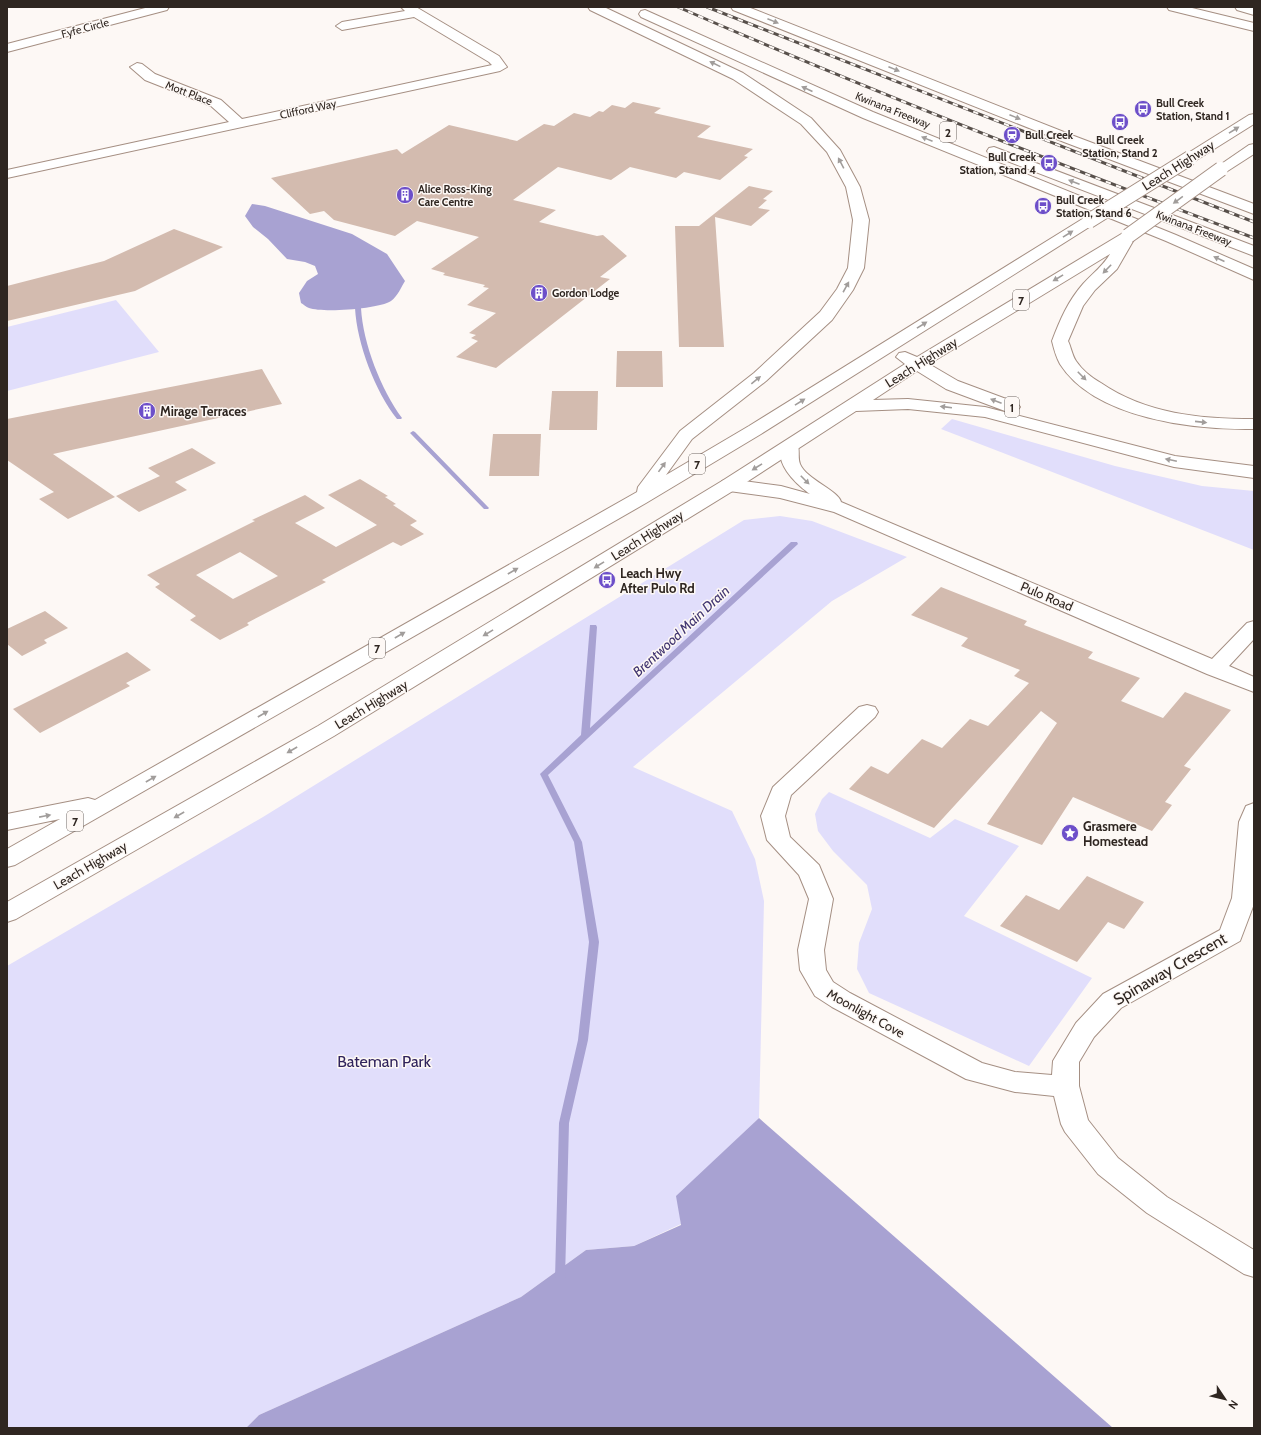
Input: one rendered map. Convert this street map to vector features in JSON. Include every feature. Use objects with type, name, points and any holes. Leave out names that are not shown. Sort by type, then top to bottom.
[{"type":"main road","name":"Fyfe Circle","points":[[7,48],[163,7]]},
{"type":"main road","points":[[594,7],[738,76],[806,121],[833,150],[853,187],[861,220],[856,268],[845,290],[826,316],[760,378],[686,434],[639,499]]},
{"type":"main road","points":[[630,7],[868,115],[1171,238],[1254,275]]},
{"type":"main road","name":"Kwinana Freeway","points":[[645,7],[866,99]]},
{"type":"main road","points":[[737,7],[1069,139],[1237,202]]},
{"type":"main road","points":[[1173,7],[1254,27]]},
{"type":"main road","points":[[1198,7],[1254,21]]},
{"type":"main road","points":[[1241,7],[1254,11]]},
{"type":"main road","points":[[342,26],[411,10]]},
{"type":"main road","name":"Clifford Way","points":[[7,174],[500,67],[494,59],[411,10]]},
{"type":"main road","points":[[861,43],[1022,108],[1254,209]]},
{"type":"main road","name":"Mott Place","points":[[137,67],[150,77],[216,103],[239,123]]},
{"type":"main road","name":"Leach Highway","points":[[7,859],[117,798],[639,499],[756,430],[1254,118]]},
{"type":"main road","name":"Kwinana Freeway","points":[[983,146],[1254,251]]},
{"type":"main road","name":"Leach Highway","points":[[7,913],[326,731],[546,598],[729,485],[915,365],[1128,236],[1254,148]]},
{"type":"main road","points":[[1128,236],[1111,266],[1089,287],[1075,305],[1060,341],[1068,363],[1090,384],[1116,400],[1149,412],[1185,420],[1223,425],[1254,424]]},
{"type":"main road","name":"1","points":[[889,346],[915,365],[952,385],[1110,445],[1174,461],[1254,472]]},
{"type":"main road","points":[[852,406],[908,404],[985,412],[1110,445]]},
{"type":"main road","name":"Pulo Road","points":[[790,446],[791,465],[807,483],[841,508]]},
{"type":"main road","name":"Pulo Road","points":[[729,485],[781,492],[841,508],[1254,685]]},
{"type":"main road","points":[[1215,669],[1254,627]]},
{"type":"main road","name":"Moonlight Cove","points":[[867,712],[781,792],[773,816],[779,840],[810,871],[821,899],[811,950],[813,970],[824,989],[841,1000],[975,1072],[1015,1082],[1065,1086]]},
{"type":"main road","points":[[7,822],[68,811],[117,798]]},
{"type":"main road","name":"Spinaway Crescent","points":[[1254,811],[1251,822],[1244,898],[1231,935],[1112,1000],[1085,1030],[1066,1062],[1065,1086],[1075,1124],[1108,1166],[1156,1205],[1254,1265]]},
{"type":"green space","points":[[116,300],[159,352],[7,391],[7,327]]},
{"type":"green space","points":[[952,419],[1115,466],[1202,486],[1254,491],[1254,550],[941,429]]},
{"type":"green space","name":"Bateman Park","points":[[780,516],[812,521],[907,557],[832,601],[633,767],[732,811],[755,859],[764,901],[759,1118],[677,1196],[681,1224],[634,1246],[586,1250],[521,1297],[259,1415],[246,1428],[7,1428],[7,966],[263,817],[744,520]]},
{"type":"green space","points":[[829,792],[930,838],[955,819],[1019,846],[964,916],[1092,978],[1029,1066],[869,993],[857,969],[859,943],[872,909],[867,885],[833,851],[818,831],[815,814],[822,799]]},
{"type":"shaded area","points":[[252,204],[265,206],[352,234],[387,254],[405,281],[396,297],[385,304],[363,308],[326,310],[308,308],[301,303],[299,293],[307,281],[318,274],[315,266],[305,262],[287,259],[268,239],[253,227],[245,216]]},
{"type":"shaded area","points":[[759,1118],[1113,1428],[246,1428],[259,1415],[521,1297],[586,1250],[634,1246],[681,1225],[676,1196]]},
{"type":"building","points":[[633,102],[661,108],[654,113],[711,126],[697,137],[753,149],[744,156],[748,157],[720,180],[684,172],[676,178],[630,167],[611,180],[558,167],[513,200],[556,210],[539,222],[597,236],[603,235],[627,256],[600,277],[610,279],[496,368],[456,357],[478,341],[471,338],[476,335],[469,333],[496,313],[467,305],[489,288],[483,287],[485,285],[443,275],[445,273],[431,269],[479,237],[417,221],[395,236],[334,220],[324,211],[310,214],[271,178],[397,149],[402,154],[449,125],[517,141],[544,124],[554,126],[574,113],[590,117],[599,111],[603,112],[612,105],[625,108]]},
{"type":"building","points":[[749,186],[773,191],[763,199],[767,200],[758,208],[770,210],[751,226],[715,217],[724,347],[679,347],[675,226],[699,226]]},
{"type":"building","points":[[174,229],[223,247],[135,291],[7,321],[7,286],[104,261]]},
{"type":"building","points":[[617,351],[662,351],[663,387],[616,387]]},
{"type":"building","name":"Mirage Terraces","points":[[262,369],[282,404],[53,454],[115,497],[68,519],[39,499],[54,492],[7,460],[7,419]]},
{"type":"building","points":[[552,391],[598,391],[597,430],[549,430]]},
{"type":"building","points":[[493,434],[541,434],[539,476],[489,476]]},
{"type":"building","points":[[192,448],[216,463],[175,482],[187,490],[139,512],[116,496],[160,476],[148,468]]},
{"type":"building","points":[[360,479],[388,496],[385,497],[396,504],[393,505],[417,521],[410,525],[424,534],[401,546],[393,542],[322,580],[326,582],[247,623],[249,625],[220,640],[190,620],[196,616],[155,587],[160,584],[147,575],[255,521],[252,520],[305,495],[325,508],[295,523],[336,547],[377,525],[328,495]],"holes":[[[240,552],[278,576],[233,599],[196,575]]]},
{"type":"building","points":[[941,587],[1027,621],[1024,625],[1093,652],[1088,658],[1140,678],[1121,701],[1163,718],[1185,692],[1231,710],[1184,766],[1191,769],[1165,802],[1172,805],[1152,831],[1073,797],[1042,845],[987,824],[1057,723],[1041,711],[934,828],[849,789],[871,766],[888,774],[922,739],[942,748],[970,719],[988,726],[1029,683],[1014,676],[1020,670],[961,646],[968,638],[911,615]]},
{"type":"building","points":[[45,611],[68,628],[44,640],[47,643],[22,656],[7,644],[7,629]]},
{"type":"building","points":[[127,652],[151,670],[126,683],[130,686],[40,733],[13,709]]},
{"type":"building","points":[[1087,876],[1144,902],[1124,929],[1108,922],[1077,962],[1000,926],[1026,895],[1059,910]]},
{"type":"waterway","points":[[358,308],[361,332],[372,366],[386,398],[399,418]]},
{"type":"waterway","points":[[413,433],[486,508]]},
{"type":"waterway","name":"Brentwood Main Drain","points":[[560,1279],[564,1123],[583,1040],[594,942],[578,842],[544,774],[794,544]]},
{"type":"waterway","points":[[585,736],[593,627]]},
{"type":"railway","points":[[678,7],[821,68],[964,126],[1254,238]]},
{"type":"railway","points":[[707,7],[1254,222]]},
{"type":"place","name":"Bull Creek Station, Stand 1","points":[[1143,109]]},
{"type":"place","name":"Bull Creek Station, Stand 2","points":[[1120,122]]},
{"type":"place","name":"Bull Creek","points":[[1012,135]]},
{"type":"place","name":"Bull Creek Station, Stand 4","points":[[1049,163]]},
{"type":"place","name":"Alice Ross-King Care Centre","points":[[405,195]]},
{"type":"place","name":"Bull Creek Station, Stand 6","points":[[1043,206]]},
{"type":"place","name":"Gordon Lodge","points":[[539,293]]},
{"type":"place","name":"Mirage Terraces","points":[[147,411]]},
{"type":"place","name":"Leach Hwy After Pulo Rd","points":[[607,580]]},
{"type":"place","name":"Grasmere Homestead","points":[[1070,833]]}]
